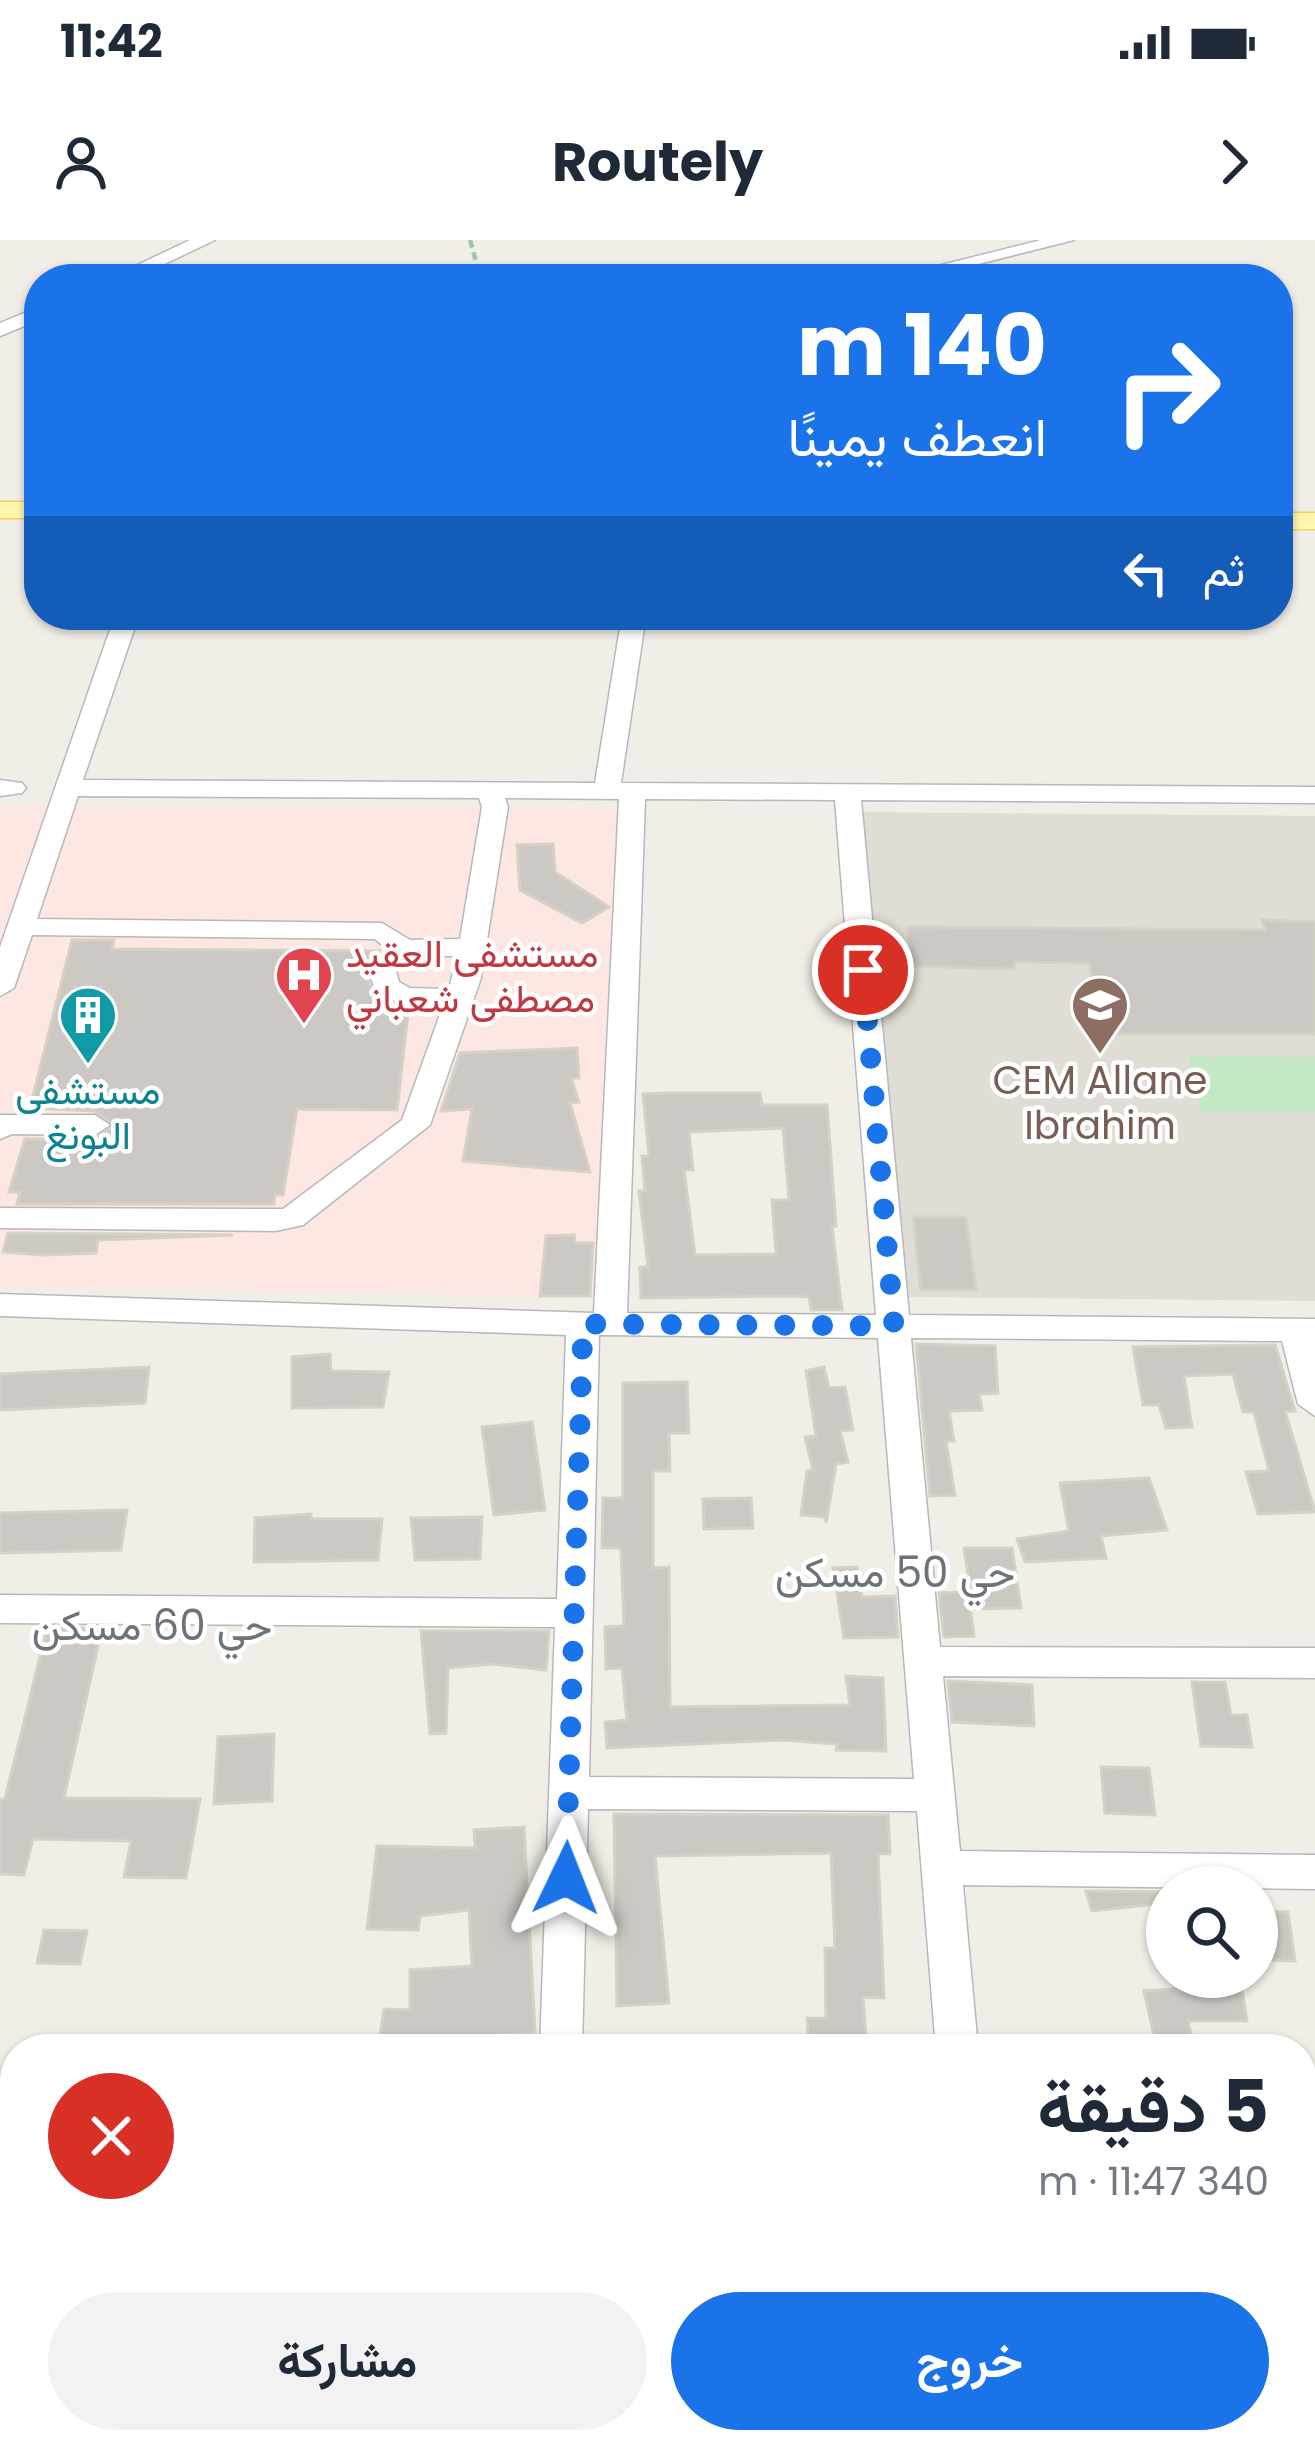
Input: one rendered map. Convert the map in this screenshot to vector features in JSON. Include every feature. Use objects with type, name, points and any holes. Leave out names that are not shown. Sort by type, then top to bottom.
[{"type":"street","points":[[151,264],[206,240]]},
{"type":"street","points":[[960,264],[1065,240]]},
{"type":"street","points":[[0,988],[122,630]]},
{"type":"street","points":[[561,2034],[574,1613],[597,1324],[619,791],[633,630]]},
{"type":"street","points":[[69,788],[1315,795]]},
{"type":"street","points":[[0,1218],[292,1218],[415,1125],[472,947],[495,807],[489,790]]},
{"type":"street","points":[[848,793],[957,2034]]},
{"type":"street","points":[[21,927],[382,932],[403,948],[472,947]]},
{"type":"street","points":[[403,948],[382,970],[386,986],[404,996],[459,998]]},
{"type":"street","points":[[0,1125],[95,1125]]},
{"type":"street","points":[[0,1305],[597,1324],[1306,1330],[1315,1404]]},
{"type":"street","points":[[0,1609],[574,1613]]},
{"type":"street","points":[[924,1661],[1315,1663]]},
{"type":"street","points":[[568,1793],[936,1795]]},
{"type":"street","points":[[942,1868],[1315,1872]]},
{"type":"shaded area","name":"مستشفى العقيد مصطفى شعباني","points":[[0,805],[619,809],[595,1297],[0,1287]]},
{"type":"shaded area","name":"CEM Allane Ibrahim","points":[[861,812],[1315,816],[1315,1301],[906,1297]]},
{"type":"green space","points":[[1189,1056],[1315,1057],[1315,1112],[1201,1112]]},
{"type":"building","points":[[553,844],[555,872],[609,907],[582,923],[520,890],[517,845]]},
{"type":"building","points":[[1262,920],[1315,922],[1315,1034],[1112,1034],[1109,1016],[1098,1014],[1089,963],[1014,962],[1014,969],[911,966],[908,927],[1265,930]]},
{"type":"building","points":[[72,940],[114,940],[112,949],[379,951],[364,972],[375,997],[372,1014],[408,1014],[397,1110],[297,1109],[283,1195],[275,1195],[274,1204],[17,1204],[20,1192],[9,1192],[25,1139],[95,1139],[114,1126],[95,1111],[30,1108]]},
{"type":"building","points":[[577,1048],[579,1078],[571,1078],[579,1102],[570,1103],[590,1172],[463,1161],[472,1109],[441,1111],[460,1053]]},
{"type":"building","points":[[760,1093],[762,1105],[827,1105],[836,1226],[832,1226],[842,1310],[811,1310],[809,1297],[641,1298],[640,1267],[648,1267],[639,1191],[645,1191],[642,1156],[649,1156],[643,1094]],"holes":[[[783,1128],[789,1200],[772,1200],[776,1254],[695,1255],[684,1170],[693,1170],[689,1132]]]},
{"type":"building","points":[[913,1217],[966,1217],[976,1290],[921,1290]]},
{"type":"building","points":[[8,1233],[233,1235],[98,1240],[96,1253],[43,1255],[3,1252]]},
{"type":"building","points":[[574,1235],[575,1243],[593,1243],[590,1296],[540,1296],[546,1236]]},
{"type":"building","points":[[916,1344],[995,1346],[998,1393],[979,1394],[982,1410],[949,1411],[954,1441],[946,1441],[955,1495],[930,1496]]},
{"type":"building","points":[[1275,1345],[1295,1411],[1285,1411],[1315,1512],[1258,1514],[1246,1472],[1269,1471],[1254,1412],[1243,1412],[1233,1374],[1184,1376],[1192,1427],[1166,1428],[1159,1405],[1143,1405],[1133,1347]]},
{"type":"building","points":[[330,1354],[331,1371],[389,1372],[383,1407],[292,1408],[292,1357]]},
{"type":"building","points":[[149,1367],[145,1403],[0,1410],[0,1374]]},
{"type":"building","points":[[824,1367],[829,1388],[845,1387],[853,1430],[840,1431],[848,1462],[836,1464],[826,1523],[825,1517],[801,1515],[807,1471],[813,1470],[805,1437],[816,1436],[806,1371]]},
{"type":"building","points":[[687,1382],[689,1433],[669,1433],[670,1471],[653,1471],[653,1568],[669,1567],[670,1707],[850,1705],[846,1676],[883,1678],[886,1751],[836,1750],[837,1744],[783,1740],[607,1748],[605,1722],[627,1720],[622,1668],[606,1669],[605,1627],[624,1626],[621,1548],[602,1548],[603,1498],[623,1498],[623,1383]]},
{"type":"building","points":[[532,1422],[545,1510],[494,1515],[482,1427]]},
{"type":"building","points":[[1149,1478],[1167,1530],[1101,1536],[1106,1558],[1025,1562],[1017,1539],[1069,1531],[1060,1483]]},
{"type":"building","points":[[751,1498],[753,1528],[704,1529],[703,1499]]},
{"type":"building","points":[[127,1510],[121,1550],[0,1553],[0,1513]]},
{"type":"building","points":[[311,1514],[311,1519],[382,1519],[378,1560],[254,1562],[255,1518]]},
{"type":"building","points":[[482,1517],[480,1559],[415,1560],[411,1518]]},
{"type":"building","points":[[964,1548],[1012,1548],[1021,1608],[973,1609]]},
{"type":"building","points":[[857,1567],[862,1597],[895,1596],[898,1637],[844,1638],[833,1568]]},
{"type":"building","points":[[968,1592],[974,1636],[944,1637],[939,1593]]},
{"type":"building","points":[[47,1628],[102,1628],[64,1798],[200,1799],[186,1878],[124,1877],[131,1841],[33,1839],[24,1875],[0,1874],[0,1799],[5,1799]]},
{"type":"building","points":[[421,1631],[549,1631],[546,1670],[492,1664],[448,1668],[446,1733],[430,1734]]},
{"type":"building","points":[[948,1681],[1032,1685],[1034,1726],[952,1722]]},
{"type":"building","points":[[1192,1682],[1225,1682],[1231,1715],[1247,1715],[1252,1747],[1201,1746]]},
{"type":"building","points":[[274,1734],[272,1801],[214,1804],[218,1737]]},
{"type":"building","points":[[1101,1767],[1149,1768],[1155,1815],[1105,1813]]},
{"type":"building","points":[[614,1814],[888,1815],[890,1854],[878,1854],[884,1998],[863,1997],[866,2034],[808,2034],[807,2018],[826,2018],[825,1948],[835,1948],[831,1853],[655,1856],[669,2003],[617,2006]]},
{"type":"building","points":[[524,1827],[535,2032],[380,2034],[384,2009],[410,2010],[410,1970],[472,1966],[469,1910],[420,1916],[418,1930],[367,1929],[377,1846],[475,1848],[474,1830]]},
{"type":"building","points":[[1086,1891],[1146,1892],[1146,1905],[1092,1911]]},
{"type":"building","points":[[1278,1912],[1288,1912],[1295,1961],[1278,1961]]},
{"type":"building","points":[[44,1930],[87,1931],[80,1964],[37,1963]]},
{"type":"building","points":[[1144,1991],[1146,1998],[1243,1998],[1247,2021],[1188,2021],[1191,2034],[1154,2034]]},
{"type":"place","name":"مستشفى العقيد مصطفى شعباني","points":[[304,1026]]},
{"type":"place","name":"CEM Allane Ibrahim","points":[[1100,1056]]},
{"type":"place","name":"مستشفى البونغ","points":[[88,1066]]},
{"type":"district","name":"حي 50 مسكن","points":[[895,1572]]},
{"type":"district","name":"حي 60 مسكن","points":[[152,1625]]},
{"type":"route","points":[[566,1878],[583,1324],[894,1326],[863,970]]}]
